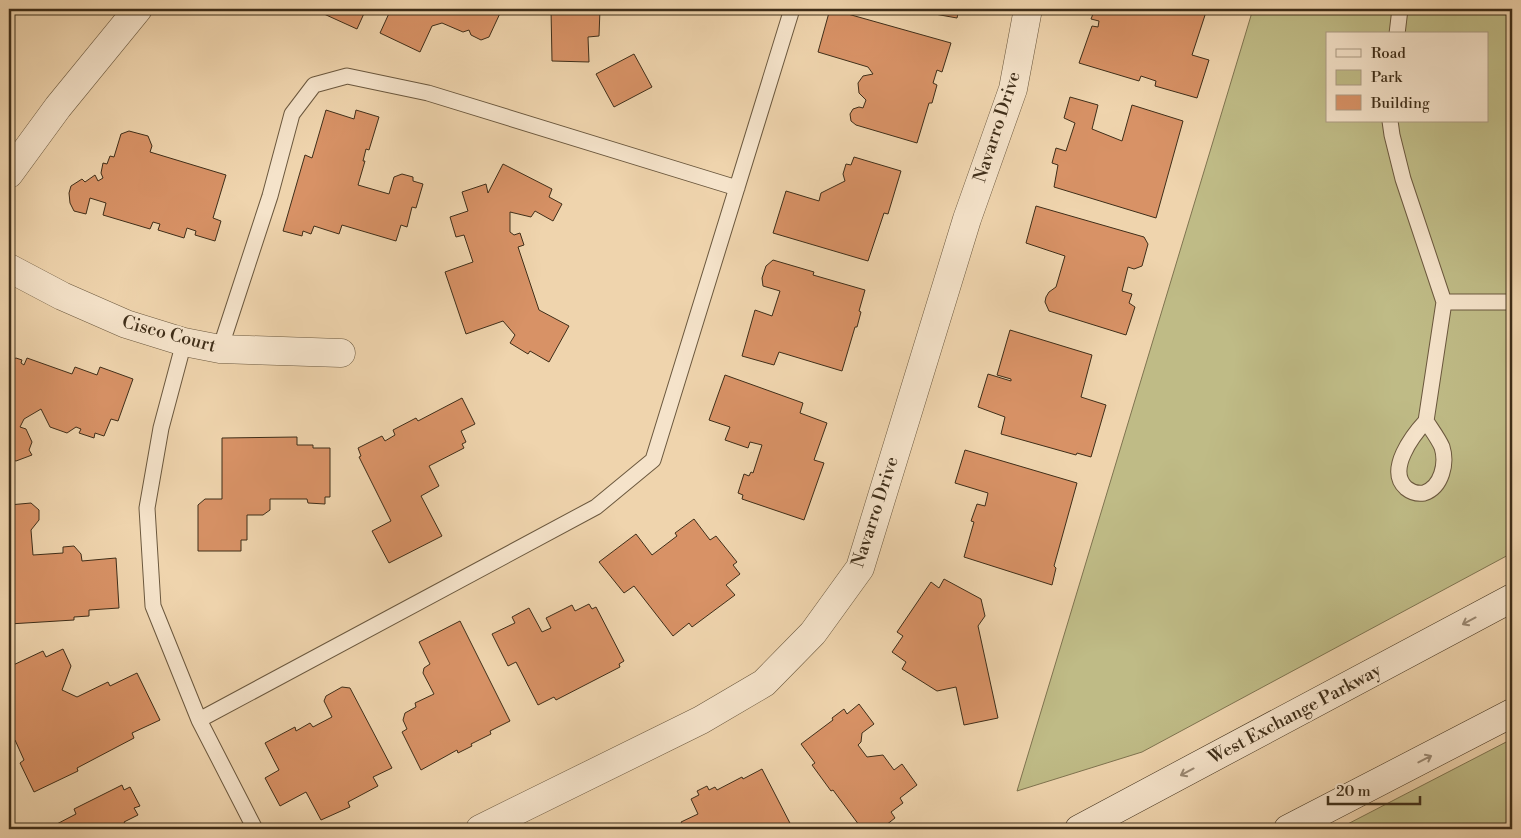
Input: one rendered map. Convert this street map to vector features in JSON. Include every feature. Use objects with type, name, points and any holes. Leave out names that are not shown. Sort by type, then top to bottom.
[{"type":"street","points":[[9,174],[58,108],[138,9]]},
{"type":"street","name":"Navarro Drive","points":[[480,829],[701,720],[764,683],[813,633],[860,568],[967,219],[1013,89],[1028,9]]},
{"type":"street","name":"Cisco Court","points":[[9,268],[62,296],[126,324],[184,342],[220,348],[341,353]]},
{"type":"street","name":"West Exchange Parkway","points":[[1079,829],[1512,598]]},
{"type":"street","points":[[1288,829],[1512,713]]},
{"type":"lane","points":[[199,720],[596,507],[653,460],[792,9]]},
{"type":"lane","points":[[1397,32],[1400,9]]},
{"type":"lane","points":[[220,348],[270,196],[292,114],[314,85],[347,76],[428,93],[737,188]]},
{"type":"lane","points":[[1390,122],[1404,179],[1444,302],[1426,421]]},
{"type":"lane","points":[[1444,302],[1512,302]]},
{"type":"lane","points":[[184,342],[161,428],[147,508],[154,606],[199,720],[255,829]]},
{"type":"green space","points":[[1253,9],[1512,9],[1512,553],[1142,752],[1017,791]]},
{"type":"green space","points":[[1512,739],[1512,829],[1338,829]]},
{"type":"building","points":[[313,9],[366,9],[357,29]]},
{"type":"building","points":[[391,9],[502,9],[489,37],[481,40],[471,35],[469,30],[463,32],[442,23],[432,26],[420,52],[380,33]]},
{"type":"building","points":[[551,9],[600,9],[599,36],[588,37],[589,62],[552,61]]},
{"type":"building","points":[[603,9],[615,9],[606,14]]},
{"type":"building","points":[[830,9],[951,43],[942,72],[937,70],[933,83],[937,85],[932,103],[929,103],[917,143],[856,125],[851,121],[850,114],[853,109],[863,108],[866,100],[859,93],[858,83],[863,76],[873,74],[868,67],[818,52]]},
{"type":"building","points":[[919,9],[959,9],[957,18],[918,11]]},
{"type":"building","points":[[1095,9],[1207,9],[1192,55],[1209,60],[1197,98],[1155,86],[1156,81],[1141,76],[1139,81],[1079,63],[1092,26],[1098,27],[1099,21],[1091,19]]},
{"type":"building","points":[[634,54],[652,87],[614,107],[596,74]]},
{"type":"building","points":[[1070,97],[1098,105],[1092,129],[1122,141],[1132,105],[1183,121],[1156,218],[1054,187],[1058,165],[1052,163],[1056,148],[1066,151],[1075,123],[1064,118]]},
{"type":"building","points":[[326,110],[354,119],[356,110],[379,117],[369,150],[366,149],[363,161],[365,161],[358,185],[389,194],[394,177],[402,174],[413,177],[413,181],[423,184],[416,208],[412,207],[407,227],[401,225],[396,241],[342,225],[339,234],[314,226],[311,234],[303,231],[302,236],[283,231],[305,155],[312,158]]},
{"type":"building","points":[[129,131],[148,136],[152,146],[150,152],[226,175],[213,218],[221,221],[215,241],[195,235],[196,231],[187,228],[184,238],[158,230],[160,224],[153,222],[150,229],[103,215],[106,203],[90,198],[86,214],[74,211],[70,203],[69,193],[71,186],[82,179],[85,182],[95,175],[98,181],[103,178],[101,173],[103,163],[107,164],[110,156],[114,157],[121,134]]},
{"type":"building","points":[[854,157],[901,171],[888,214],[884,213],[868,261],[773,233],[786,191],[819,201],[821,193],[845,181],[843,174],[846,164],[851,165]]},
{"type":"building","points":[[503,164],[552,189],[549,197],[562,204],[553,221],[535,211],[531,217],[510,212],[510,232],[514,235],[520,233],[524,245],[518,247],[539,310],[569,326],[549,362],[530,351],[528,354],[510,343],[515,335],[503,321],[466,334],[445,272],[473,262],[464,235],[456,237],[450,217],[468,211],[462,192],[486,184],[488,193]]},
{"type":"building","points":[[1036,206],[1144,237],[1148,244],[1142,266],[1134,269],[1128,267],[1122,291],[1132,294],[1129,303],[1135,307],[1126,335],[1049,311],[1045,302],[1046,297],[1056,287],[1065,256],[1026,243]]},
{"type":"building","points":[[773,260],[814,272],[813,275],[865,290],[857,327],[855,327],[842,371],[779,352],[774,365],[742,356],[755,310],[772,316],[780,291],[763,286],[762,278],[766,266]]},
{"type":"building","points":[[1010,330],[1092,355],[1081,397],[1106,405],[1091,457],[1077,453],[1076,455],[1001,434],[1005,417],[978,407],[988,374],[1011,381],[1011,379],[997,375]]},
{"type":"building","points":[[16,358],[22,360],[21,363],[24,365],[27,358],[72,374],[75,367],[97,375],[100,367],[133,379],[118,421],[111,419],[104,436],[95,433],[94,438],[79,433],[81,429],[76,427],[67,433],[50,427],[41,409],[24,419],[20,427],[26,429],[32,442],[29,450],[32,455],[16,461],[9,459],[9,361]]},
{"type":"building","points":[[725,375],[803,403],[800,413],[827,423],[814,460],[824,463],[804,520],[742,499],[743,495],[738,493],[744,474],[749,476],[751,472],[753,473],[762,445],[750,442],[748,448],[725,440],[730,427],[709,420]]},
{"type":"building","points":[[462,398],[475,424],[461,431],[466,442],[462,444],[464,448],[429,466],[439,486],[421,496],[442,536],[389,563],[372,531],[391,521],[359,457],[361,456],[358,448],[382,436],[385,441],[395,435],[393,430],[416,418],[418,421]]},
{"type":"building","points":[[297,437],[297,445],[313,445],[313,448],[330,448],[330,497],[325,497],[325,504],[308,503],[307,499],[270,499],[270,510],[263,515],[247,515],[247,540],[241,540],[241,551],[198,551],[198,505],[205,499],[222,499],[222,438]]},
{"type":"building","points":[[965,450],[1077,483],[1054,566],[1056,568],[1052,585],[964,557],[974,522],[971,521],[977,504],[985,506],[988,493],[955,483]]},
{"type":"building","points":[[31,503],[39,510],[39,520],[31,530],[33,555],[63,553],[63,547],[74,546],[81,554],[82,561],[116,558],[119,608],[89,610],[89,616],[74,617],[74,620],[9,624],[9,505]]},
{"type":"building","points":[[694,519],[710,540],[716,536],[737,562],[733,565],[740,574],[726,585],[735,595],[692,627],[689,623],[673,636],[634,586],[624,593],[599,562],[636,534],[652,555],[677,536],[675,533]]},
{"type":"building","points":[[944,579],[981,599],[985,616],[978,626],[998,718],[964,725],[956,687],[937,691],[902,669],[906,662],[892,652],[903,636],[897,632],[931,582],[939,588]]},
{"type":"building","points":[[589,604],[592,609],[596,607],[624,661],[619,664],[620,667],[556,700],[554,697],[538,705],[516,662],[508,666],[492,634],[515,623],[512,617],[529,608],[542,632],[551,628],[546,618],[572,605],[575,611]]},
{"type":"building","points":[[460,621],[510,721],[490,731],[491,734],[471,744],[472,746],[458,753],[457,750],[421,770],[402,732],[407,729],[403,720],[405,713],[416,707],[415,703],[434,694],[423,673],[424,668],[430,664],[419,642]]},
{"type":"building","points":[[63,649],[71,666],[62,690],[77,697],[108,682],[110,686],[137,673],[160,720],[132,733],[134,738],[77,768],[78,771],[34,792],[20,763],[24,760],[15,740],[10,742],[9,739],[9,694],[12,693],[9,685],[9,667],[43,651],[46,657]]},
{"type":"building","points":[[342,687],[350,688],[392,768],[373,777],[378,786],[348,802],[350,807],[321,820],[306,792],[280,806],[265,778],[279,770],[265,743],[295,727],[296,731],[310,723],[313,727],[332,717],[324,701],[326,696]]},
{"type":"building","points":[[859,704],[874,724],[862,733],[861,742],[858,745],[867,757],[883,755],[894,770],[902,764],[917,785],[900,798],[903,803],[891,812],[895,818],[881,829],[862,829],[812,765],[815,763],[801,744],[833,720],[832,718],[844,709],[847,714]]},
{"type":"building","points":[[762,769],[793,829],[685,829],[681,822],[698,814],[691,799],[699,795],[697,791],[707,786],[709,790],[715,787],[717,790]]},
{"type":"building","points":[[122,785],[124,790],[130,787],[140,806],[134,808],[138,815],[124,822],[128,829],[55,829],[53,826],[76,814],[74,809]]},
{"type":"building","points":[[200,825],[203,829],[192,829]]}]
